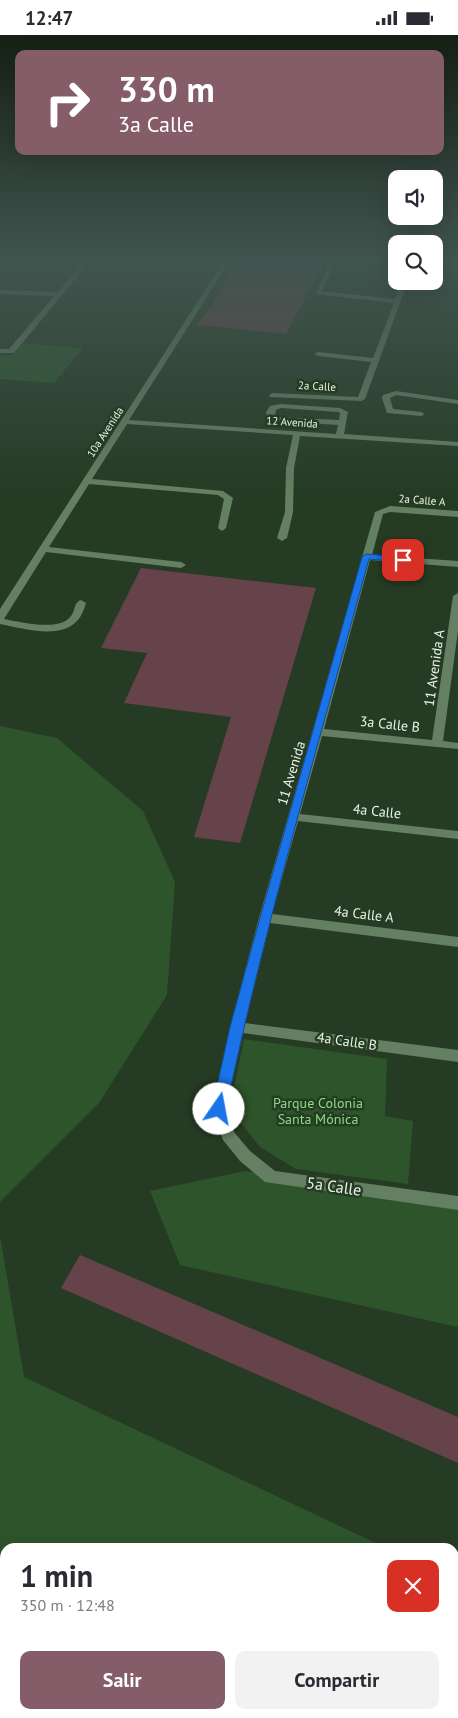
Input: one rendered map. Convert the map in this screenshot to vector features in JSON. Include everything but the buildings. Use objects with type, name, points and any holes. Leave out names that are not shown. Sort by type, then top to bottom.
[{"type":"street","points":[[0,351],[11,351],[22,338]]},
{"type":"street","name":"10a Avenida","points":[[0,617],[178,338]]},
{"type":"street","points":[[318,354],[376,360],[384,338]]},
{"type":"street","name":"2a Calle","points":[[273,395],[361,399],[376,360]]},
{"type":"street","points":[[421,414],[392,412],[388,409],[387,395],[396,393],[458,402]]},
{"type":"street","points":[[387,403],[406,405]]},
{"type":"street","points":[[340,436],[344,412],[337,409],[281,407],[272,408],[270,412],[271,418],[274,419],[342,423]]},
{"type":"street","name":"12 Avenida","points":[[124,422],[458,444]]},
{"type":"street","points":[[282,538],[289,512],[290,468],[297,433]]},
{"type":"street","points":[[87,481],[220,493],[229,498],[222,528]]},
{"type":"street","name":"2a Calle A","points":[[383,509],[458,514]]},
{"type":"street","name":"11 Avenida","points":[[228,1135],[219,1109],[237,1027],[293,817],[319,732],[366,557],[379,512],[383,509]]},
{"type":"street","points":[[43,549],[181,565]]},
{"type":"street","points":[[366,557],[458,564]]},
{"type":"street","name":"11 Avenida A","points":[[436,744],[458,596]]},
{"type":"street","points":[[0,617],[58,627],[68,624],[75,618],[81,603]]},
{"type":"street","name":"3a Calle B","points":[[319,732],[458,746]]},
{"type":"street","name":"4a Calle","points":[[293,817],[458,835]]},
{"type":"street","name":"4a Calle A","points":[[266,918],[458,943]]},
{"type":"street","name":"4a Calle B","points":[[237,1027],[458,1056]]},
{"type":"street","name":"5a Calle","points":[[228,1135],[245,1155],[270,1177],[458,1203]]},
{"type":"green space","points":[[23,343],[83,348],[54,383],[0,379],[0,356],[14,354]]},
{"type":"green space","points":[[0,726],[57,738],[143,811],[175,882],[167,995],[99,1103],[0,1202]]},
{"type":"green space","name":"Parque Colonia Santa Mónica","points":[[244,1039],[387,1059],[385,1116],[413,1121],[408,1184],[296,1169],[260,1147],[241,1123],[231,1102]]},
{"type":"green space","points":[[245,1171],[458,1204],[458,1327],[180,1265],[150,1191]]},
{"type":"green space","points":[[0,1236],[24,1377],[376,1543],[0,1543]]},
{"type":"route","points":[[219,1109],[237,1027],[266,918],[366,557],[403,560]]}]
